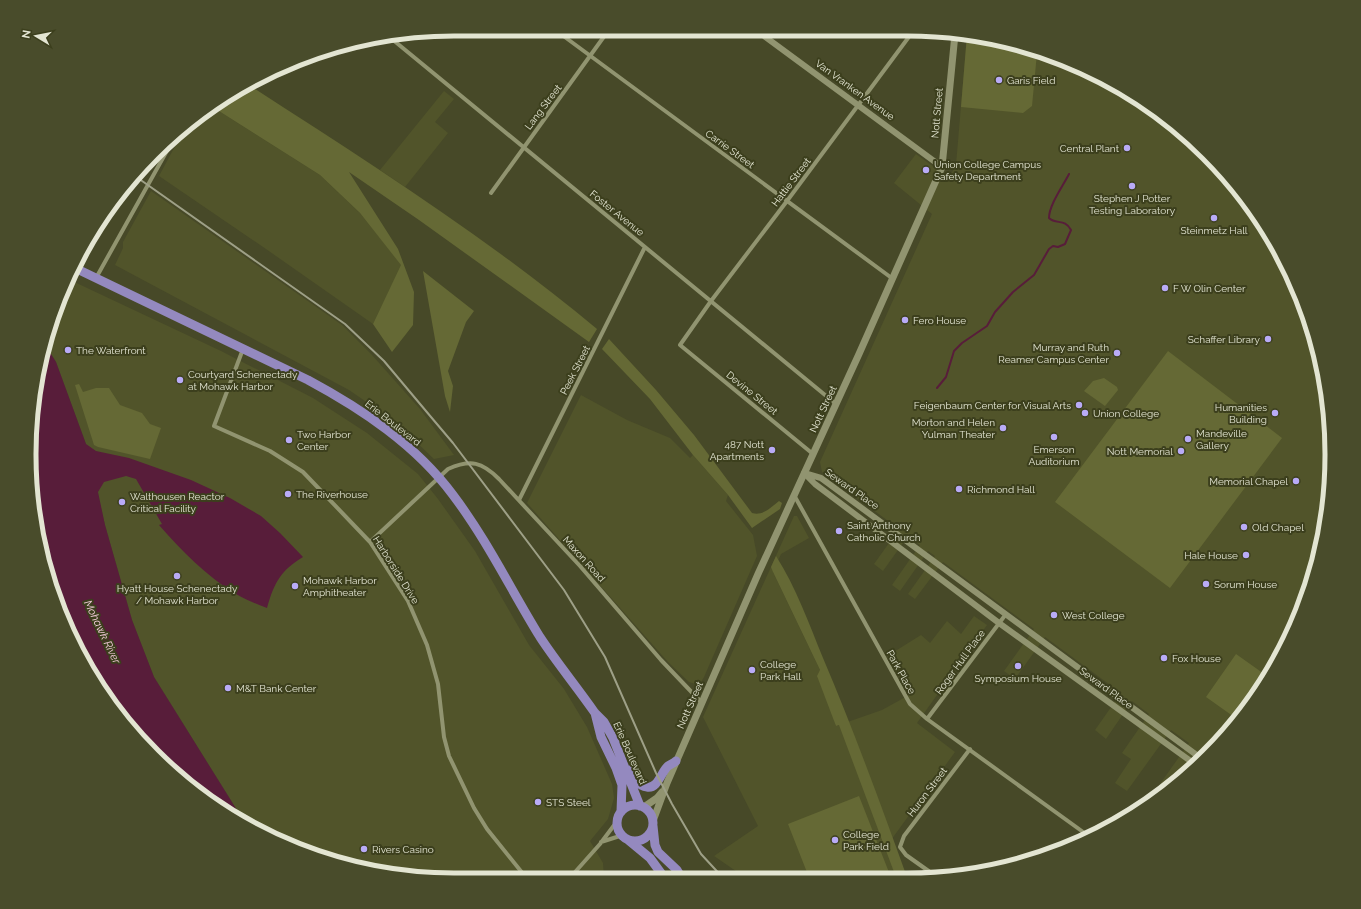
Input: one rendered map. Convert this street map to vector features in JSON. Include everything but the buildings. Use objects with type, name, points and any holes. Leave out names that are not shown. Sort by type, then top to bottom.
[{"type":"highway","name":"Erie Boulevard","points":[[79,270],[308,380],[362,411],[402,442],[453,494],[483,539],[540,637],[595,713],[604,722],[612,735],[642,806]]},
{"type":"highway","name":"Erie Boulevard","points":[[595,713],[596,723],[601,737],[616,768],[622,785],[620,816]]},
{"type":"highway","points":[[623,764],[631,766],[638,783],[650,788],[654,786],[668,767],[676,761]]},
{"type":"highway","points":[[661,873],[650,858],[619,830],[620,816],[630,806],[642,806],[649,811],[653,824],[655,846],[658,852],[679,873]]},
{"type":"highway","points":[[624,836],[635,840],[640,840],[648,835],[653,824]]},
{"type":"main road","name":"Nott Street","points":[[653,824],[676,761],[758,574],[893,279],[942,167],[954,39]]},
{"type":"main road","name":"Nott Street","points":[[642,806],[660,794],[667,783]]},
{"type":"street","name":"Carrie Street","points":[[564,36],[893,279]]},
{"type":"street","name":"Lang Street","points":[[491,193],[605,36]]},
{"type":"street","name":"Van Vranken Avenue","points":[[764,36],[942,167]]},
{"type":"street","name":"Hattie Street","points":[[680,345],[711,301],[909,36]]},
{"type":"street","name":"Foster Avenue","points":[[393,41],[836,404]]},
{"type":"street","points":[[96,278],[166,152]]},
{"type":"street","name":"Peek Street","points":[[519,500],[645,247]]},
{"type":"street","name":"Devine Street","points":[[680,345],[813,454]]},
{"type":"street","name":"Harborside Drive","points":[[243,349],[214,426],[270,451],[303,472],[370,542],[408,601],[427,645],[438,684],[444,737],[452,762],[474,808],[487,829],[522,873]]},
{"type":"street","name":"Maxon Road","points":[[370,542],[448,469],[460,464],[479,464],[490,470],[519,500],[580,566],[661,660],[702,703]]},
{"type":"street","name":"Seward Place","points":[[804,473],[821,478],[1197,755]]},
{"type":"street","name":"Seward Place","points":[[804,473],[815,484],[999,623],[1190,761]]},
{"type":"street","name":"Park Place","points":[[794,494],[910,704],[928,719],[1086,833]]},
{"type":"street","name":"Roger Hull Place","points":[[928,719],[1006,614]]},
{"type":"street","name":"Huron Street","points":[[930,872],[906,855],[900,847],[904,836],[970,749]]},
{"type":"street","points":[[574,873],[601,843],[620,816]]},
{"type":"street","points":[[601,843],[624,836]]},
{"type":"shaded area","name":"Union College","points":[[967,41],[1015,50],[1041,58],[1092,79],[1116,92],[1161,122],[1202,159],[1221,179],[1239,200],[1269,245],[1282,269],[1303,320],[1317,373],[1324,427],[1325,454],[1324,482],[1317,536],[1303,589],[1282,640],[1269,664],[1239,709],[1202,750],[1155,791],[1189,743],[1171,730],[1127,791],[1115,783],[1131,759],[1122,753],[1149,714],[1132,701],[1106,739],[1095,730],[1121,693],[1045,637],[1015,679],[1004,671],[1034,629],[943,562],[915,599],[908,594],[935,556],[928,551],[900,591],[892,585],[920,545],[908,536],[883,571],[874,564],[899,529],[822,472],[820,462],[932,214],[894,183],[916,154],[949,178],[956,165]]},
{"type":"shaded area","name":"Garis Field","points":[[967,41],[1015,50],[1037,57],[1032,106],[1023,113],[961,107]]},
{"type":"shaded area","points":[[253,88],[470,232],[513,263],[597,329],[589,342],[419,220],[349,172],[398,249],[414,292],[413,325],[392,352],[373,324],[401,265],[360,213],[320,175],[217,110]]},
{"type":"shaded area","points":[[444,91],[454,99],[435,122],[448,133],[405,187],[380,170]]},
{"type":"shaded area","points":[[217,110],[320,175],[360,213],[402,265],[373,324],[266,249],[159,176],[178,141],[200,122]]},
{"type":"shaded area","points":[[151,191],[342,325],[372,355],[420,409],[454,455],[434,459],[394,421],[349,390],[115,265],[123,248],[123,242]]},
{"type":"shaded area","points":[[423,271],[474,311],[466,322],[448,371],[453,386],[450,412],[445,396]]},
{"type":"shaded area","points":[[73,282],[221,351],[313,398],[367,433],[418,474],[438,499],[475,551],[529,645],[564,689],[587,727],[612,784],[614,798],[608,819],[590,841],[603,863],[604,873],[454,873],[427,872],[373,865],[346,859],[294,841],[269,830],[239,813],[154,677],[132,620],[105,525],[86,444],[56,362],[49,351],[58,320]]},
{"type":"shaded area","points":[[609,339],[656,390],[694,435],[752,513],[756,514],[763,512],[779,501],[782,503],[780,509],[752,528],[728,495],[693,455],[650,399],[602,349]]},
{"type":"shaded area","points":[[1168,351],[1282,438],[1170,588],[1055,502]]},
{"type":"shaded area","points":[[1104,378],[1117,387],[1118,390],[1105,406],[1084,391],[1093,381]]},
{"type":"shaded area","points":[[79,384],[83,392],[96,388],[109,388],[120,405],[142,413],[150,424],[161,428],[150,459],[94,445],[75,385]]},
{"type":"shaded area","points":[[581,395],[627,420],[670,438],[690,458],[693,455],[728,495],[726,501],[753,535],[757,556],[704,677],[699,685],[689,682],[668,662],[527,503]]},
{"type":"shaded area","points":[[794,516],[797,516],[809,538],[781,554],[773,572],[820,670],[836,726],[882,710],[911,694],[889,655],[921,635],[930,643],[947,621],[961,634],[974,616],[987,625],[917,723],[955,752],[886,847],[895,873],[739,873],[714,856],[758,826],[703,717]]},
{"type":"shaded area","points":[[776,556],[796,593],[867,768],[905,873],[894,873],[839,725],[836,726],[817,676],[820,670],[771,567]]},
{"type":"shaded area","points":[[1236,654],[1263,673],[1233,716],[1206,697]]},
{"type":"shaded area","name":"College Park Field","points":[[859,796],[889,873],[807,873],[788,824]]},
{"type":"water","name":"Mohawk River","points":[[49,351],[56,362],[86,444],[96,451],[129,458],[191,480],[230,498],[261,516],[303,557],[289,567],[279,578],[272,591],[267,608],[236,594],[225,587],[186,554],[159,525],[162,524],[136,479],[126,476],[104,482],[98,492],[105,525],[132,620],[154,677],[239,813],[200,787],[159,750],[140,730],[122,709],[92,664],[68,615],[50,563],[44,536],[37,482],[37,427],[44,373]]},
{"type":"waterway","points":[[937,388],[946,377],[954,351],[962,343],[987,326],[995,312],[1013,292],[1034,275],[1049,249],[1053,246],[1058,247],[1065,244],[1071,230],[1069,226],[1049,218],[1051,207],[1069,174]]},
{"type":"railway","points":[[140,179],[345,324],[384,361],[453,443],[564,590],[605,657],[656,773],[672,804],[701,854],[719,873]]},
{"type":"place","name":"Garis Field","points":[[999,80]]},
{"type":"place","name":"Central Plant","points":[[1127,148]]},
{"type":"place","name":"Union College Campus Safety Department","points":[[926,170]]},
{"type":"place","name":"Stephen J Potter Testing Laboratory","points":[[1132,186]]},
{"type":"place","name":"Steinmetz Hall","points":[[1214,218]]},
{"type":"place","name":"F W Olin Center","points":[[1165,288]]},
{"type":"place","name":"Fero House","points":[[905,320]]},
{"type":"place","name":"Schaffer Library","points":[[1268,339]]},
{"type":"place","name":"The Waterfront","points":[[68,350]]},
{"type":"place","name":"Murray and Ruth Reamer Campus Center","points":[[1117,353]]},
{"type":"place","name":"Courtyard Schenectady at Mohawk Harbor","points":[[180,380]]},
{"type":"place","name":"Feigenbaum Center for Visual Arts","points":[[1079,405]]},
{"type":"place","name":"Union College","points":[[1085,413]]},
{"type":"place","name":"Humanities Building","points":[[1275,413]]},
{"type":"place","name":"Morton and Helen Yulman Theater","points":[[1003,428]]},
{"type":"place","name":"Emerson Auditorium","points":[[1054,437]]},
{"type":"place","name":"Mandeville Gallery","points":[[1188,439]]},
{"type":"place","name":"Two Harbor Center","points":[[289,440]]},
{"type":"place","name":"487 Nott Apartments","points":[[772,450]]},
{"type":"place","name":"Nott Memorial","points":[[1181,451]]},
{"type":"place","name":"Memorial Chapel","points":[[1296,481]]},
{"type":"place","name":"Richmond Hall","points":[[959,489]]},
{"type":"place","name":"The Riverhouse","points":[[288,494]]},
{"type":"place","name":"Walthousen Reactor Critical Facility","points":[[122,502]]},
{"type":"place","name":"Old Chapel","points":[[1244,527]]},
{"type":"place","name":"Saint Anthony Catholic Church","points":[[839,531]]},
{"type":"place","name":"Hale House","points":[[1246,555]]},
{"type":"place","name":"Hyatt House Schenectady / Mohawk Harbor","points":[[177,576]]},
{"type":"place","name":"Sorum House","points":[[1206,584]]},
{"type":"place","name":"Mohawk Harbor Amphitheater","points":[[295,586]]},
{"type":"place","name":"West College","points":[[1054,615]]},
{"type":"place","name":"Fox House","points":[[1164,658]]},
{"type":"place","name":"Symposium House","points":[[1018,666]]},
{"type":"place","name":"College Park Hall","points":[[752,670]]},
{"type":"place","name":"M&T Bank Center","points":[[228,688]]},
{"type":"place","name":"STS Steel","points":[[538,802]]},
{"type":"place","name":"College Park Field","points":[[835,840]]},
{"type":"place","name":"Rivers Casino","points":[[364,849]]}]
